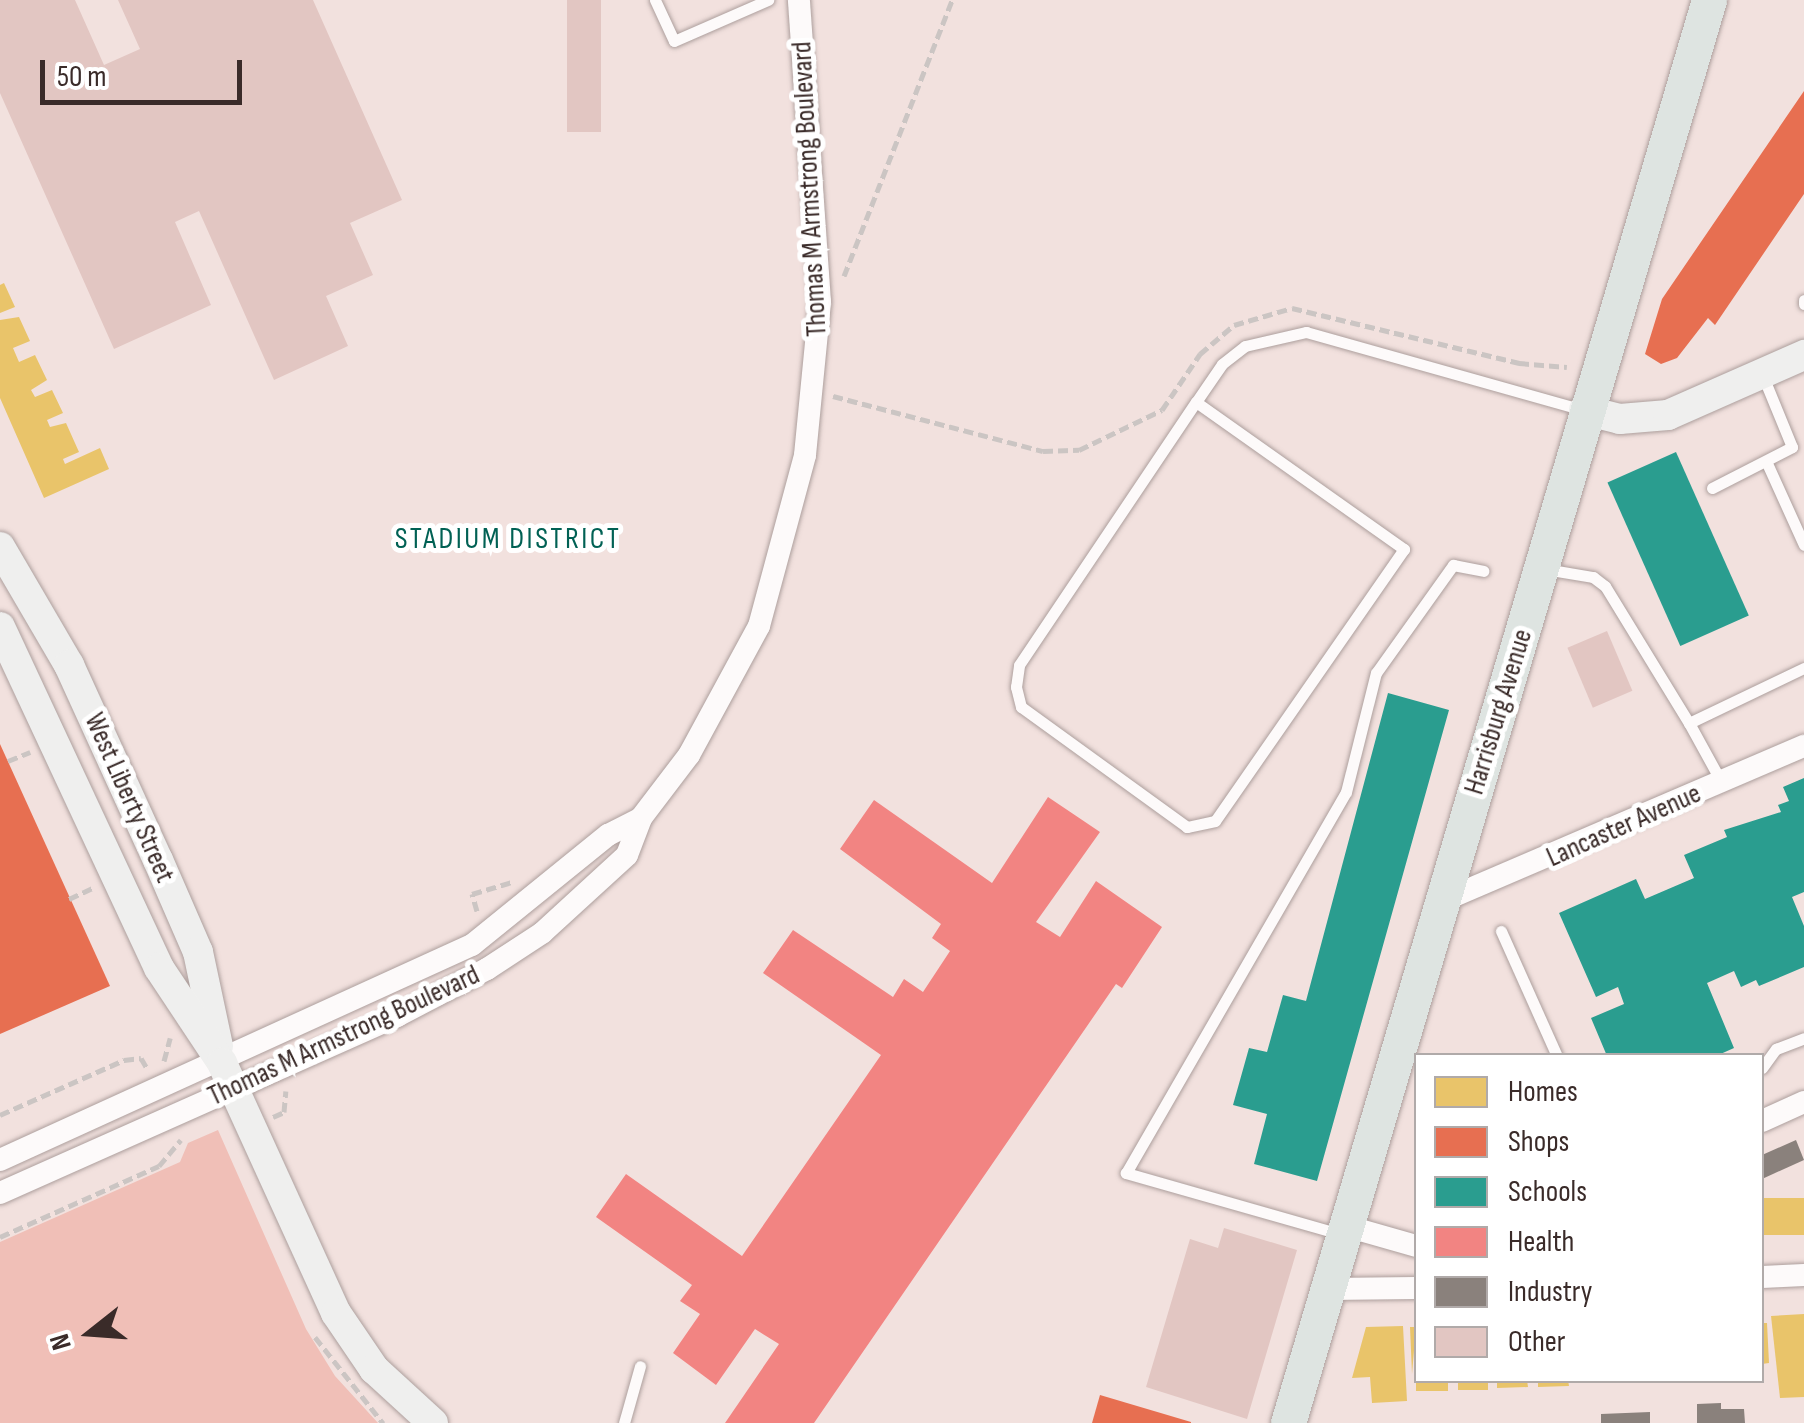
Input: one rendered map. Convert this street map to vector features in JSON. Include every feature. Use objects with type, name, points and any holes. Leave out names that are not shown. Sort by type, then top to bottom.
[{"type":"main road","name":"Harrisburg Avenue","points":[[1288,1423],[1541,568],[1584,410],[1709,0]]},
{"type":"main road","points":[[1584,410],[1652,419],[1804,355]]},
{"type":"main road","name":"West Liberty Street","points":[[3,560],[69,665],[198,952],[228,1076]]},
{"type":"main road","name":"West Liberty Street","points":[[0,627],[160,968],[228,1076],[336,1312],[374,1370],[433,1423]]},
{"type":"street","name":"Thomas M Armstrong Boulevard","points":[[0,1193],[472,945],[574,868],[608,835],[641,818],[689,755],[760,626],[804,455],[820,302],[799,0]]},
{"type":"street","name":"Lancaster Avenue","points":[[1442,901],[1804,746]]},
{"type":"street","name":"Thomas M Armstrong Boulevard","points":[[0,1160],[228,1076]]},
{"type":"street","points":[[1764,1118],[1804,1102]]},
{"type":"street","points":[[1345,1231],[1414,1246]]},
{"type":"street","points":[[1764,1276],[1804,1274]]},
{"type":"street","points":[[1328,1290],[1414,1288]]},
{"type":"lane","points":[[655,0],[674,42],[768,0]]},
{"type":"lane","points":[[1196,402],[1404,549],[1215,821],[1186,827],[1021,708],[1016,687],[1019,665],[1196,402],[1222,364],[1245,346],[1306,332],[1584,410]]},
{"type":"lane","points":[[1712,488],[1798,446],[1762,374]]},
{"type":"lane","points":[[1766,460],[1804,544]]},
{"type":"lane","points":[[1345,1231],[1126,1174],[1346,792],[1376,673],[1453,565],[1482,570]]},
{"type":"lane","points":[[1541,568],[1592,577],[1604,586],[1722,783]]},
{"type":"lane","points":[[1689,723],[1804,668]]},
{"type":"lane","points":[[1502,932],[1556,1053]]},
{"type":"lane","points":[[1764,1065],[1776,1049],[1804,1038]]},
{"type":"lane","points":[[624,1423],[640,1366]]},
{"type":"path","points":[[841,294],[952,0]]},
{"type":"path","points":[[828,413],[834,377]]},
{"type":"path","points":[[466,928],[478,914],[472,894],[509,878],[515,888],[528,883]]},
{"type":"path","points":[[0,1116],[124,1060],[141,1058],[148,1071],[163,1065],[171,1039],[167,1027],[190,1017]]},
{"type":"shaded area","points":[[218,1130],[306,1329],[335,1376],[378,1423],[0,1423],[0,1242],[180,1162],[188,1143]]},
{"type":"building: Homes","points":[[4,283],[15,307],[0,313],[0,285]]},
{"type":"building: Homes","points":[[19,317],[30,341],[13,348],[19,362],[35,355],[47,380],[31,390],[35,397],[52,390],[63,413],[47,420],[50,427],[66,423],[79,452],[63,459],[65,464],[100,448],[109,469],[44,498],[0,398],[0,320]]},
{"type":"building: Homes","points":[[1764,1198],[1804,1198],[1804,1235],[1764,1235]]},
{"type":"building: Homes","points":[[1804,1314],[1804,1397],[1780,1398],[1771,1316]]},
{"type":"building: Homes","points":[[1764,1323],[1767,1323],[1769,1363],[1764,1364]]},
{"type":"building: Homes","points":[[1403,1326],[1407,1401],[1372,1403],[1370,1377],[1352,1378],[1366,1327]]},
{"type":"building: Homes","points":[[1410,1327],[1414,1327],[1414,1350],[1412,1374]]},
{"type":"building: Homes","points":[[1416,1383],[1448,1383],[1448,1391],[1416,1391]]},
{"type":"building: Homes","points":[[1458,1383],[1488,1383],[1488,1390],[1458,1390]]},
{"type":"building: Homes","points":[[1497,1383],[1527,1383],[1528,1387],[1497,1388]]},
{"type":"building: Homes","points":[[1538,1383],[1569,1386],[1538,1387]]},
{"type":"building: Shops","points":[[1804,91],[1804,194],[1715,325],[1708,318],[1677,358],[1661,364],[1645,354],[1662,299]]},
{"type":"building: Shops","points":[[0,744],[110,986],[0,1034]]},
{"type":"building: Shops","points":[[1100,1395],[1191,1422],[1191,1423],[1092,1423]]},
{"type":"building: Schools","points":[[1676,452],[1749,616],[1680,646],[1607,483]]},
{"type":"building: Schools","points":[[1388,693],[1449,710],[1317,1181],[1254,1164],[1267,1114],[1233,1105],[1249,1048],[1267,1052],[1283,995],[1306,1001]]},
{"type":"building: Schools","points":[[1804,778],[1804,892],[1792,897],[1804,926],[1804,967],[1759,986],[1756,980],[1741,987],[1734,971],[1707,983],[1734,1048],[1723,1053],[1606,1053],[1591,1018],[1624,1004],[1618,987],[1596,997],[1559,913],[1636,879],[1645,899],[1694,878],[1684,855],[1727,837],[1724,830],[1781,812],[1778,805],[1789,801],[1783,787]]},
{"type":"building: Health","points":[[1048,797],[1100,832],[1036,922],[1060,937],[1096,881],[1162,927],[1122,988],[1116,984],[814,1423],[725,1423],[779,1344],[755,1329],[716,1385],[673,1353],[700,1314],[680,1301],[692,1285],[596,1217],[626,1174],[742,1256],[881,1055],[763,973],[793,930],[893,997],[904,979],[923,992],[950,951],[932,938],[941,924],[840,849],[874,800],[992,883]]},
{"type":"building: Industry","points":[[1796,1140],[1804,1160],[1764,1178],[1764,1154]]},
{"type":"building: Industry","points":[[1721,1403],[1721,1409],[1744,1409],[1745,1423],[1697,1423],[1697,1404]]},
{"type":"building: Industry","points":[[1650,1412],[1650,1423],[1601,1423],[1601,1414]]},
{"type":"building: Other","points":[[0,0],[75,0],[104,65],[140,49],[118,0],[313,0],[402,200],[350,223],[373,275],[326,296],[348,346],[274,380],[199,211],[175,222],[211,305],[114,349],[0,93]]},
{"type":"building: Other","points":[[567,0],[601,0],[601,132],[567,132]]},
{"type":"building: Other","points":[[1607,631],[1632,691],[1593,708],[1567,648]]},
{"type":"building: Other","points":[[1224,1228],[1297,1250],[1247,1419],[1146,1387],[1190,1239],[1218,1248]]},
{"type":"district","name":"STADIUM DISTRICT","points":[[508,539]]}]
